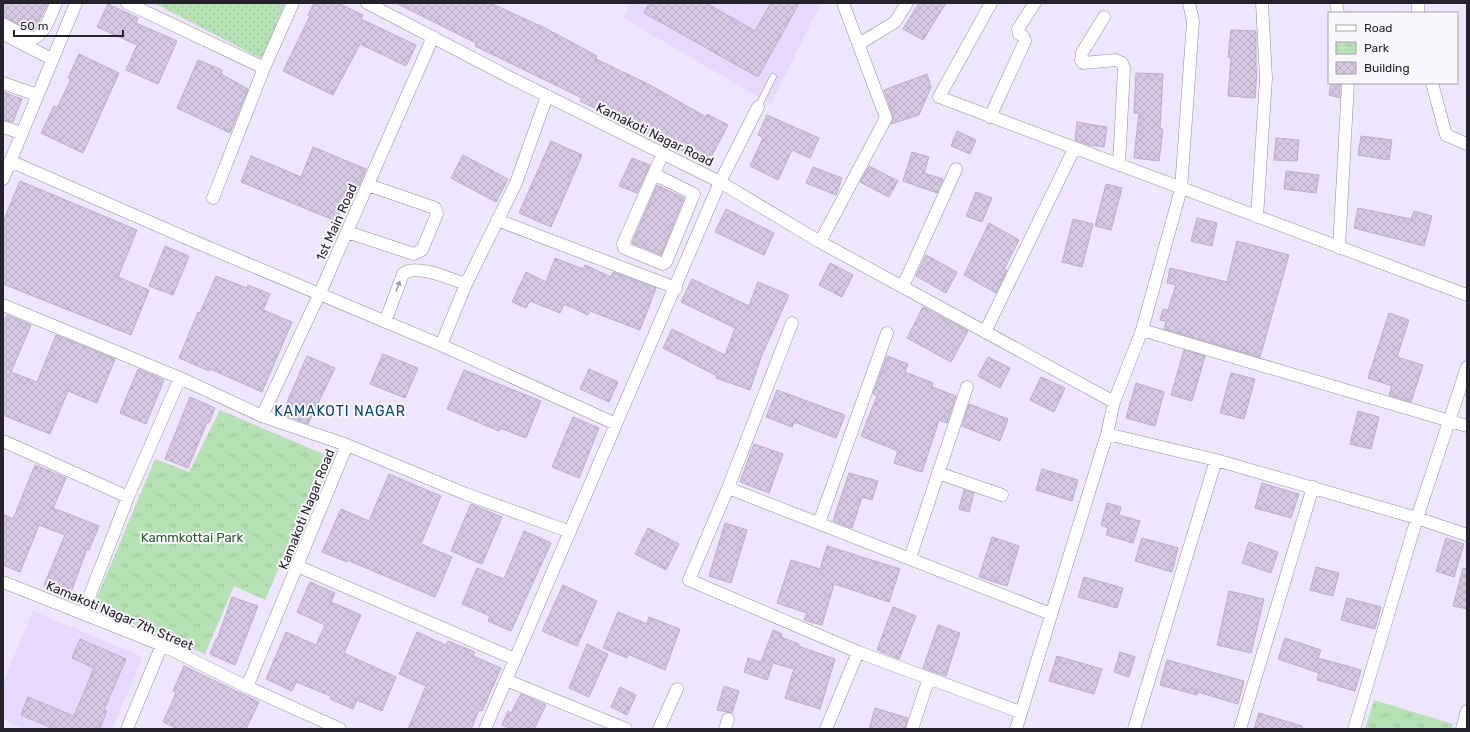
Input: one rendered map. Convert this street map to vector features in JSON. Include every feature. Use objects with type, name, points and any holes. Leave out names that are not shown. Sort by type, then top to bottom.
[{"type":"street","points":[[3,24],[32,39],[37,38],[41,34],[56,3]]},
{"type":"street","points":[[3,179],[76,3]]},
{"type":"street","points":[[127,3],[264,68]]},
{"type":"street","points":[[212,198],[264,68],[293,3]]},
{"type":"street","name":"Kamakoti Nagar Road","points":[[366,3],[547,96],[720,182],[676,288],[485,729]]},
{"type":"street","points":[[820,242],[886,118],[843,3]]},
{"type":"street","points":[[859,44],[895,22],[907,3]]},
{"type":"street","points":[[991,3],[939,97],[1074,149],[1467,295]]},
{"type":"street","points":[[990,117],[1025,42],[1023,36],[1019,34],[1018,30],[1036,3]]},
{"type":"street","points":[[1016,729],[1107,434],[1114,402],[1142,330],[1181,189],[1193,21],[1189,3]]},
{"type":"street","points":[[1257,217],[1266,78],[1262,3]]},
{"type":"street","points":[[1104,17],[1082,54],[1081,60],[1083,63],[1116,60],[1122,63],[1124,68],[1119,165]]},
{"type":"street","points":[[3,34],[52,59]]},
{"type":"street","name":"1st Main Road","points":[[262,416],[319,295],[433,37]]},
{"type":"street","points":[[3,83],[37,95]]},
{"type":"street","points":[[1339,248],[1348,84]]},
{"type":"street","points":[[1432,84],[1446,135],[1467,144]]},
{"type":"street","points":[[441,345],[466,284],[516,183],[547,96]]},
{"type":"street","points":[[758,107],[720,182],[820,242],[1114,402]]},
{"type":"street","points":[[3,127],[21,133]]},
{"type":"street","points":[[985,332],[1074,149]]},
{"type":"street","points":[[654,174],[694,193],[694,197],[686,217],[666,262],[663,264],[623,246],[662,153]]},
{"type":"street","points":[[10,161],[319,295],[441,345],[616,424]]},
{"type":"street","points":[[903,286],[956,168]]},
{"type":"street","points":[[347,232],[414,254],[422,250],[437,214],[435,208],[368,185]]},
{"type":"street","points":[[686,217],[703,224]]},
{"type":"street","points":[[497,220],[676,288]]},
{"type":"street","points":[[676,239],[693,246]]},
{"type":"street","points":[[654,280],[660,263]]},
{"type":"street","points":[[385,322],[403,274],[406,270],[417,269],[466,284]]},
{"type":"street","points":[[3,305],[180,378],[262,416],[347,445]]},
{"type":"street","points":[[792,323],[728,488],[689,580],[858,652],[1020,712]]},
{"type":"street","points":[[1142,330],[1467,426]]},
{"type":"street","points":[[819,523],[886,334]]},
{"type":"street","points":[[1354,729],[1417,518],[1467,367]]},
{"type":"street","points":[[83,613],[128,497],[180,378]]},
{"type":"street","points":[[910,558],[967,387]]},
{"type":"street","points":[[1107,434],[1216,460],[1313,487],[1417,518],[1467,535]]},
{"type":"street","points":[[3,441],[128,497]]},
{"type":"street","name":"Kamakoti Nagar Road","points":[[247,687],[347,445],[466,494],[570,532]]},
{"type":"street","points":[[1134,729],[1216,460]]},
{"type":"street","points":[[938,473],[1002,495]]},
{"type":"street","points":[[1240,729],[1313,487]]},
{"type":"street","points":[[728,488],[1051,614]]},
{"type":"street","points":[[297,566],[515,659]]},
{"type":"street","name":"Kamakoti Nagar 7th Street","points":[[3,582],[162,645],[247,687]]},
{"type":"street","points":[[127,729],[162,645]]},
{"type":"street","points":[[826,729],[858,652]]},
{"type":"street","points":[[912,729],[929,678]]},
{"type":"street","points":[[506,680],[626,729]]},
{"type":"street","points":[[247,687],[340,729]]},
{"type":"street","points":[[659,729],[677,689]]},
{"type":"street","points":[[1462,729],[1467,711]]},
{"type":"lane","points":[[758,107],[773,77]]},
{"type":"shaded area","points":[[631,3],[748,3],[751,5],[752,3],[821,3],[771,104],[623,18]]},
{"type":"shaded area","points":[[33,611],[143,657],[112,729],[25,729],[3,719],[3,682]]},
{"type":"green space","points":[[154,3],[285,3],[262,59]]},
{"type":"green space","name":"Kammkottai Park","points":[[220,410],[328,456],[265,600],[234,586],[205,654],[93,607],[155,459],[189,472]]},
{"type":"green space","points":[[1374,700],[1453,724],[1452,729],[1365,729]]},
{"type":"building","points":[[3,3],[48,3],[37,25],[32,31],[3,17]]},
{"type":"building","points":[[314,3],[338,3],[363,15],[361,19],[416,45],[406,66],[360,44],[333,95],[283,71],[310,16],[308,15]]},
{"type":"building","points":[[396,3],[490,3],[545,28],[597,56],[596,59],[650,85],[706,117],[707,114],[728,125],[708,163],[580,101],[582,98],[475,46],[476,43]]},
{"type":"building","points":[[649,3],[706,3],[755,31],[771,3],[799,3],[758,77],[644,13]]},
{"type":"building","points":[[919,3],[946,3],[923,40],[903,29]]},
{"type":"building","points":[[108,4],[138,18],[136,23],[177,41],[158,84],[126,70],[137,45],[97,27]]},
{"type":"building","points":[[1231,30],[1256,31],[1257,69],[1255,98],[1228,96],[1231,58],[1228,57]]},
{"type":"building","points":[[79,54],[119,73],[83,153],[41,133],[54,106],[57,108],[71,79],[68,78]]},
{"type":"building","points":[[198,60],[222,70],[221,74],[248,89],[230,133],[177,108]]},
{"type":"building","points":[[1136,73],[1163,74],[1160,129],[1163,129],[1159,161],[1134,158],[1139,113],[1134,113]]},
{"type":"building","points":[[927,74],[931,87],[919,115],[891,124],[893,116],[884,90]]},
{"type":"building","points":[[1331,84],[1340,84],[1340,98],[1329,95]]},
{"type":"building","points":[[3,92],[22,99],[13,122],[3,120]]},
{"type":"building","points":[[767,115],[819,138],[810,158],[792,150],[778,180],[750,166],[763,138],[758,135]]},
{"type":"building","points":[[1077,122],[1107,127],[1104,147],[1089,145],[1075,140]]},
{"type":"building","points":[[957,131],[976,140],[970,154],[951,146]]},
{"type":"building","points":[[1361,136],[1392,140],[1389,160],[1358,155]]},
{"type":"building","points":[[1276,138],[1299,140],[1297,161],[1274,160]]},
{"type":"building","points":[[551,141],[582,155],[551,227],[519,213]]},
{"type":"building","points":[[313,147],[366,169],[354,197],[347,194],[336,221],[241,182],[251,156],[301,177]]},
{"type":"building","points":[[912,152],[929,157],[924,173],[943,179],[937,193],[903,181]]},
{"type":"building","points":[[463,155],[508,179],[496,202],[451,178]]},
{"type":"building","points":[[632,158],[650,165],[637,193],[619,186]]},
{"type":"building","points":[[869,166],[898,181],[889,197],[860,182]]},
{"type":"building","points":[[813,167],[842,178],[836,195],[806,183]]},
{"type":"building","points":[[1286,171],[1319,175],[1316,193],[1284,189]]},
{"type":"building","points":[[20,181],[137,230],[118,277],[149,290],[131,335],[3,284],[3,222]]},
{"type":"building","points":[[1106,184],[1122,188],[1111,230],[1095,226]]},
{"type":"building","points":[[657,185],[684,198],[661,255],[632,243]]},
{"type":"building","points":[[976,192],[992,198],[982,222],[966,216]]},
{"type":"building","points":[[1358,208],[1411,219],[1414,211],[1432,216],[1424,246],[1354,228]]},
{"type":"building","points":[[726,209],[774,233],[764,255],[715,232]]},
{"type":"building","points":[[1197,218],[1217,223],[1212,246],[1191,241]]},
{"type":"building","points":[[1073,219],[1093,224],[1082,267],[1062,262]]},
{"type":"building","points":[[989,223],[1019,240],[1004,269],[1007,270],[996,293],[964,275]]},
{"type":"building","points":[[1237,241],[1289,255],[1260,357],[1164,329],[1166,321],[1160,320],[1163,309],[1168,310],[1176,285],[1167,283],[1170,268],[1227,282]]},
{"type":"building","points":[[165,246],[189,256],[173,295],[149,286]]},
{"type":"building","points":[[926,255],[957,272],[946,293],[916,276]]},
{"type":"building","points":[[555,258],[583,269],[585,265],[611,277],[613,272],[656,288],[640,330],[590,311],[588,315],[564,304],[560,313],[530,301],[526,308],[512,302],[526,272],[546,282]]},
{"type":"building","points":[[830,263],[853,275],[842,297],[819,285]]},
{"type":"building","points":[[216,276],[247,288],[248,285],[270,294],[263,310],[292,322],[262,392],[210,369],[209,371],[179,358],[198,312],[200,313]]},
{"type":"building","points":[[692,279],[749,306],[758,282],[789,295],[761,357],[750,390],[716,378],[717,376],[663,348],[672,329],[725,355],[735,328],[681,302]]},
{"type":"building","points":[[923,307],[968,331],[951,362],[907,338]]},
{"type":"building","points":[[1389,313],[1409,320],[1397,357],[1423,365],[1411,402],[1389,395],[1392,386],[1368,378]]},
{"type":"building","points":[[7,315],[31,325],[11,372],[37,382],[56,335],[115,359],[97,403],[68,391],[50,434],[3,415],[3,324]]},
{"type":"building","points":[[1184,350],[1205,356],[1192,401],[1171,395]]},
{"type":"building","points":[[383,354],[418,368],[405,398],[370,384]]},
{"type":"building","points":[[307,356],[335,368],[308,424],[282,414]]},
{"type":"building","points":[[887,356],[908,364],[905,372],[933,383],[932,387],[956,396],[947,423],[939,420],[922,472],[894,463],[898,451],[861,436],[877,396],[873,394]]},
{"type":"building","points":[[988,357],[1010,368],[1000,388],[978,376]]},
{"type":"building","points":[[138,369],[164,380],[146,424],[120,413]]},
{"type":"building","points":[[589,369],[618,382],[609,402],[580,389]]},
{"type":"building","points":[[464,370],[541,401],[526,438],[500,428],[499,431],[447,409]]},
{"type":"building","points":[[1231,373],[1255,379],[1244,419],[1220,413]]},
{"type":"building","points":[[1041,377],[1065,388],[1054,412],[1030,400]]},
{"type":"building","points":[[1136,383],[1164,392],[1155,426],[1126,418]]},
{"type":"building","points":[[777,390],[845,415],[836,438],[794,422],[792,427],[766,417]]},
{"type":"building","points":[[190,397],[215,408],[209,423],[207,422],[188,468],[165,459]]},
{"type":"building","points":[[969,404],[1008,419],[1000,441],[962,426]]},
{"type":"building","points":[[1358,411],[1379,417],[1371,449],[1350,444]]},
{"type":"building","points":[[573,417],[599,428],[579,478],[552,467]]},
{"type":"building","points":[[754,444],[783,454],[769,493],[740,482]]},
{"type":"building","points":[[35,465],[66,478],[53,508],[99,526],[89,550],[87,549],[70,595],[44,585],[65,535],[39,525],[20,572],[3,565],[3,514],[13,519]]},
{"type":"building","points":[[1042,469],[1078,480],[1072,501],[1036,490]]},
{"type":"building","points":[[849,473],[878,481],[872,500],[862,497],[852,528],[833,521]]},
{"type":"building","points":[[389,474],[441,496],[421,544],[452,557],[435,597],[347,560],[347,562],[322,552],[341,509],[369,521]]},
{"type":"building","points":[[1262,483],[1299,494],[1291,518],[1255,508]]},
{"type":"building","points":[[964,490],[974,493],[969,512],[959,509]]},
{"type":"building","points":[[1107,503],[1121,507],[1119,515],[1140,521],[1133,543],[1106,535],[1108,528],[1101,525]]},
{"type":"building","points":[[471,504],[502,517],[482,564],[451,551]]},
{"type":"building","points":[[725,523],[747,530],[731,583],[709,576]]},
{"type":"building","points":[[648,528],[679,544],[666,570],[635,554]]},
{"type":"building","points":[[524,531],[551,543],[511,631],[488,621],[490,616],[462,604],[477,568],[504,579]]},
{"type":"building","points":[[992,537],[1019,546],[1007,586],[979,577]]},
{"type":"building","points":[[1142,538],[1178,548],[1172,572],[1135,561]]},
{"type":"building","points":[[1446,538],[1464,544],[1454,577],[1436,571]]},
{"type":"building","points":[[1249,542],[1278,552],[1271,573],[1242,563]]},
{"type":"building","points":[[827,546],[900,569],[889,602],[834,584],[822,625],[804,620],[807,613],[777,603],[791,560],[820,569]]},
{"type":"building","points":[[1316,567],[1339,573],[1333,596],[1310,590]]},
{"type":"building","points":[[1463,568],[1467,569],[1467,609],[1453,606]]},
{"type":"building","points":[[1084,577],[1123,588],[1117,608],[1078,597]]},
{"type":"building","points":[[310,582],[335,593],[331,602],[361,615],[344,653],[396,677],[382,711],[357,700],[353,709],[330,699],[331,696],[296,682],[292,691],[266,679],[286,632],[316,645],[325,625],[297,612]]},
{"type":"building","points":[[563,585],[597,601],[577,646],[542,631]]},
{"type":"building","points":[[1229,591],[1264,599],[1251,653],[1217,645]]},
{"type":"building","points":[[232,597],[258,606],[235,665],[210,654],[216,639],[217,640]]},
{"type":"building","points":[[1347,598],[1381,607],[1375,629],[1341,620]]},
{"type":"building","points":[[893,607],[916,616],[899,659],[877,650]]},
{"type":"building","points":[[618,612],[647,624],[649,617],[680,629],[665,670],[628,654],[627,658],[603,648]]},
{"type":"building","points":[[938,625],[960,633],[946,676],[923,668]]},
{"type":"building","points":[[773,630],[782,634],[781,637],[799,644],[798,646],[835,659],[820,709],[785,698],[794,669],[773,663],[767,680],[744,672],[748,658],[761,662]]},
{"type":"building","points":[[417,632],[446,645],[448,641],[475,652],[473,656],[501,668],[482,711],[479,710],[471,729],[408,729],[426,686],[399,674]]},
{"type":"building","points":[[1285,638],[1321,650],[1318,658],[1361,670],[1355,691],[1317,680],[1319,673],[1278,659]]},
{"type":"building","points":[[80,639],[126,659],[104,710],[107,711],[100,728],[103,729],[54,729],[21,715],[28,697],[74,716],[94,668],[72,658]]},
{"type":"building","points":[[587,644],[608,654],[589,697],[569,688]]},
{"type":"building","points":[[1120,652],[1135,657],[1129,677],[1114,672]]},
{"type":"building","points":[[1057,656],[1102,669],[1094,694],[1049,681]]},
{"type":"building","points":[[1167,660],[1244,681],[1238,704],[1198,692],[1197,695],[1160,685]]},
{"type":"building","points":[[184,666],[259,702],[246,729],[178,729],[163,722],[176,693],[173,691]]},
{"type":"building","points":[[724,686],[739,691],[732,713],[717,710]]},
{"type":"building","points":[[620,687],[636,695],[627,715],[611,707]]},
{"type":"building","points":[[521,694],[546,705],[534,729],[511,729],[502,725],[508,711],[511,713]]},
{"type":"building","points":[[875,708],[908,718],[905,729],[869,729]]},
{"type":"building","points":[[1259,713],[1302,726],[1302,729],[1254,729]]},
{"type":"district","name":"KAMAKOTI NAGAR","points":[[340,411]]}]
